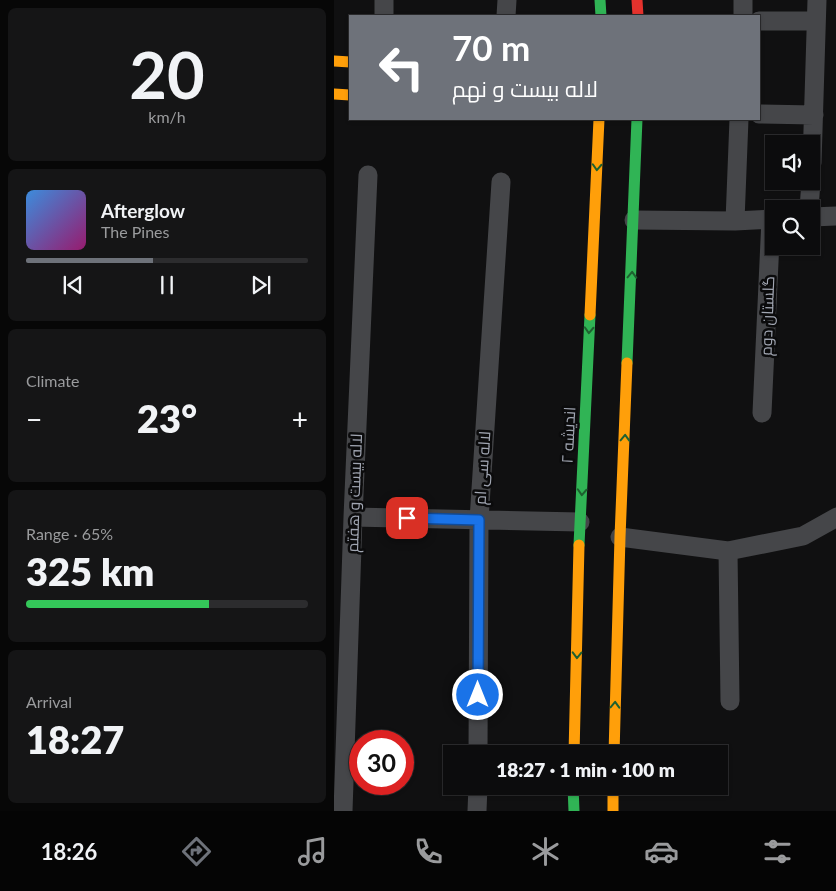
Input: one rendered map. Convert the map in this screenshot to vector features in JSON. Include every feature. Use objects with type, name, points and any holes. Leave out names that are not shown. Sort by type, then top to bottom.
[{"type":"street","points":[[384,0],[384,15]]},
{"type":"street","points":[[506,15],[507,0]]},
{"type":"street","points":[[600,0],[601,15]]},
{"type":"street","points":[[637,0],[638,15]]},
{"type":"street","points":[[743,15],[744,0]]},
{"type":"street","points":[[813,135],[817,0]]},
{"type":"street","points":[[760,21],[816,21]]},
{"type":"street","points":[[334,61],[349,62]]},
{"type":"street","points":[[334,94],[349,95]]},
{"type":"street","points":[[760,114],[814,115]]},
{"type":"street","name":"اندیشه ۲","points":[[574,745],[580,522],[599,120]]},
{"type":"street","points":[[614,745],[620,537],[637,120]]},
{"type":"street","points":[[735,221],[739,120]]},
{"type":"street","name":"لاله بیست و هفتم","points":[[343,811],[353,517],[368,175]]},
{"type":"street","name":"لاله سی ام","points":[[478,745],[479,520],[500,182]]},
{"type":"street","points":[[820,217],[836,216]]},
{"type":"street","points":[[634,220],[765,219]]},
{"type":"street","name":"گلستان دوم","points":[[762,413],[770,255]]},
{"type":"street","points":[[353,517],[580,522]]},
{"type":"street","points":[[620,537],[728,551],[803,536],[836,517]]},
{"type":"street","points":[[728,551],[730,700]]},
{"type":"street","points":[[478,795],[478,811]]},
{"type":"street","points":[[573,795],[574,811]]},
{"type":"street","points":[[613,795],[613,811]]},
{"type":"traffic: fast","points":[[600,0],[601,15]]},
{"type":"traffic: fast","points":[[627,363],[637,120]]},
{"type":"traffic: fast","points":[[579,545],[590,315]]},
{"type":"traffic: fast","points":[[573,795],[574,811]]},
{"type":"traffic: slow","points":[[334,61],[349,62]]},
{"type":"traffic: slow","points":[[334,94],[349,95]]},
{"type":"traffic: slow","points":[[590,315],[599,120]]},
{"type":"traffic: slow","points":[[614,745],[627,363]]},
{"type":"traffic: slow","points":[[574,745],[579,545]]},
{"type":"traffic: slow","points":[[613,795],[613,811]]},
{"type":"traffic: jam","points":[[637,0],[638,15]]},
{"type":"route","points":[[407,518],[479,520],[478,695]]}]
